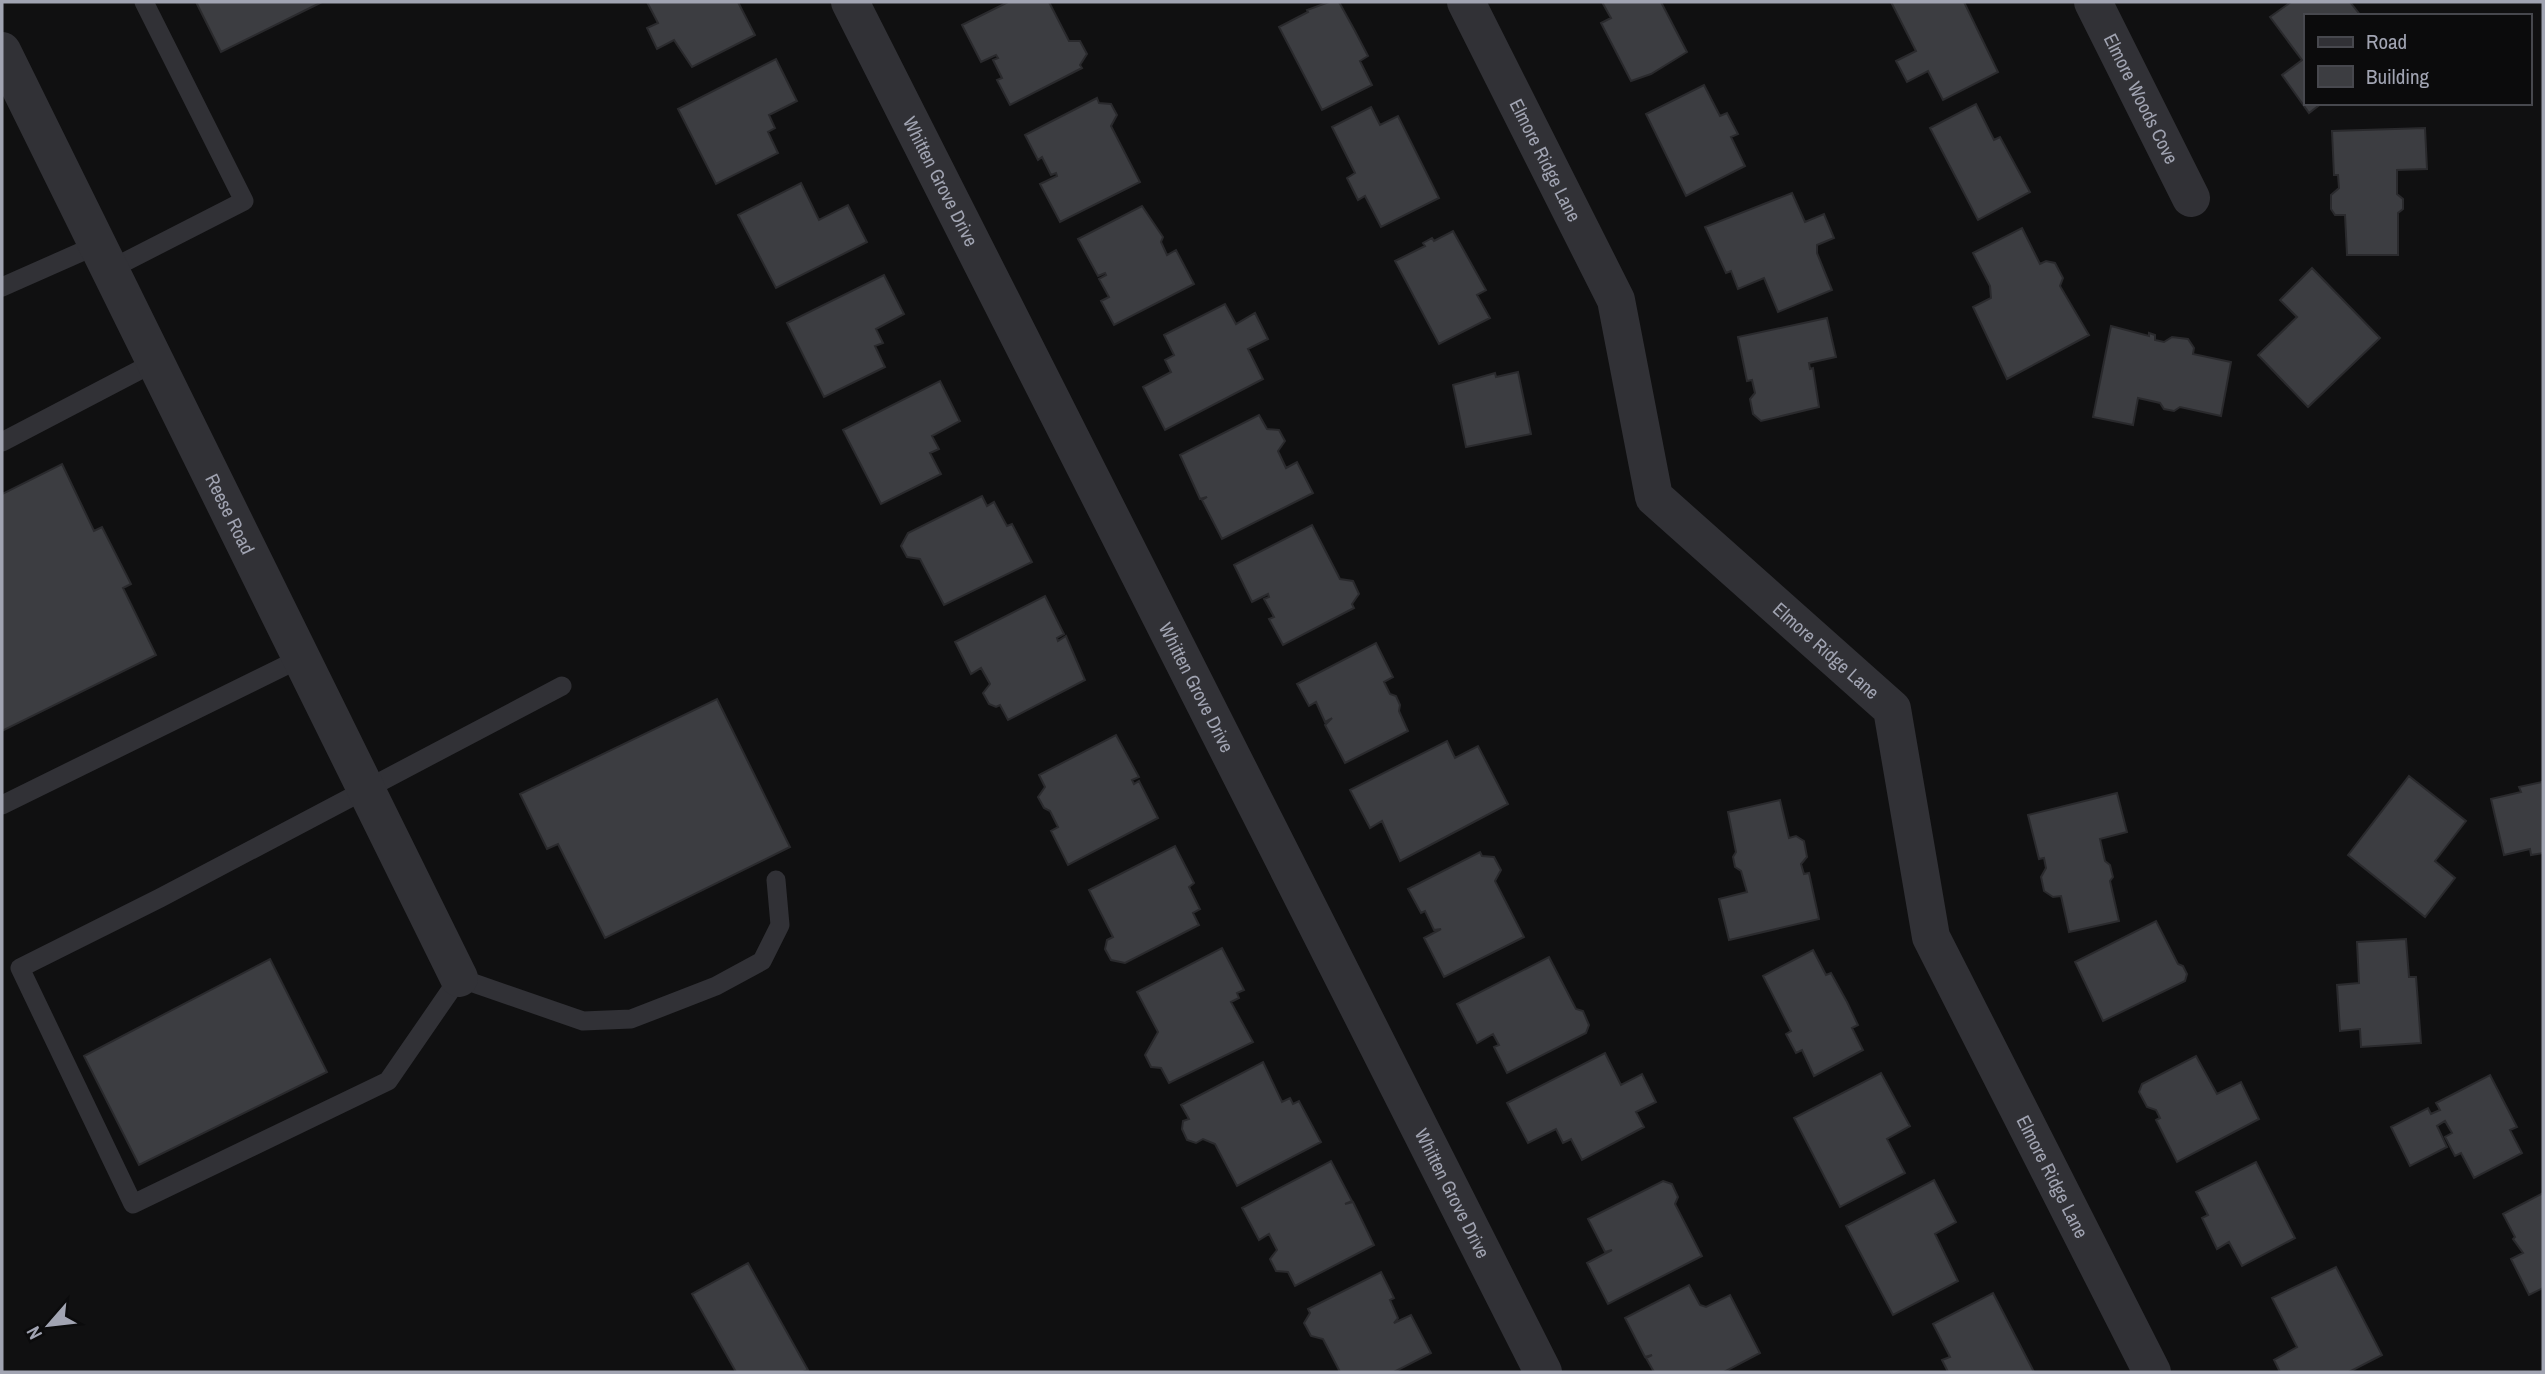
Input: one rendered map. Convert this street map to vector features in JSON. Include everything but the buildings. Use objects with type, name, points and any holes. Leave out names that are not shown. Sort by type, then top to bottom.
[{"type":"street","name":"Whitten Grove Drive","points":[[850,2],[1543,1372]]},
{"type":"street","name":"Elmore Ridge Lane","points":[[1466,2],[1615,300],[1654,498],[1892,709],[1931,937],[2152,1372]]},
{"type":"street","name":"Elmore Woods Cove","points":[[2092,2],[2191,198]]},
{"type":"street","name":"Reese Road","points":[[2,51],[459,978]]},
{"type":"lane","points":[[2,287],[103,257],[244,201],[144,2]]},
{"type":"lane","points":[[2,442],[155,362]]},
{"type":"lane","points":[[2,805],[301,658]]},
{"type":"lane","points":[[562,687],[365,788],[160,898],[20,968],[133,1204],[388,1081],[459,978],[583,1021],[631,1019],[716,986],[762,961],[780,925],[776,880]]}]
